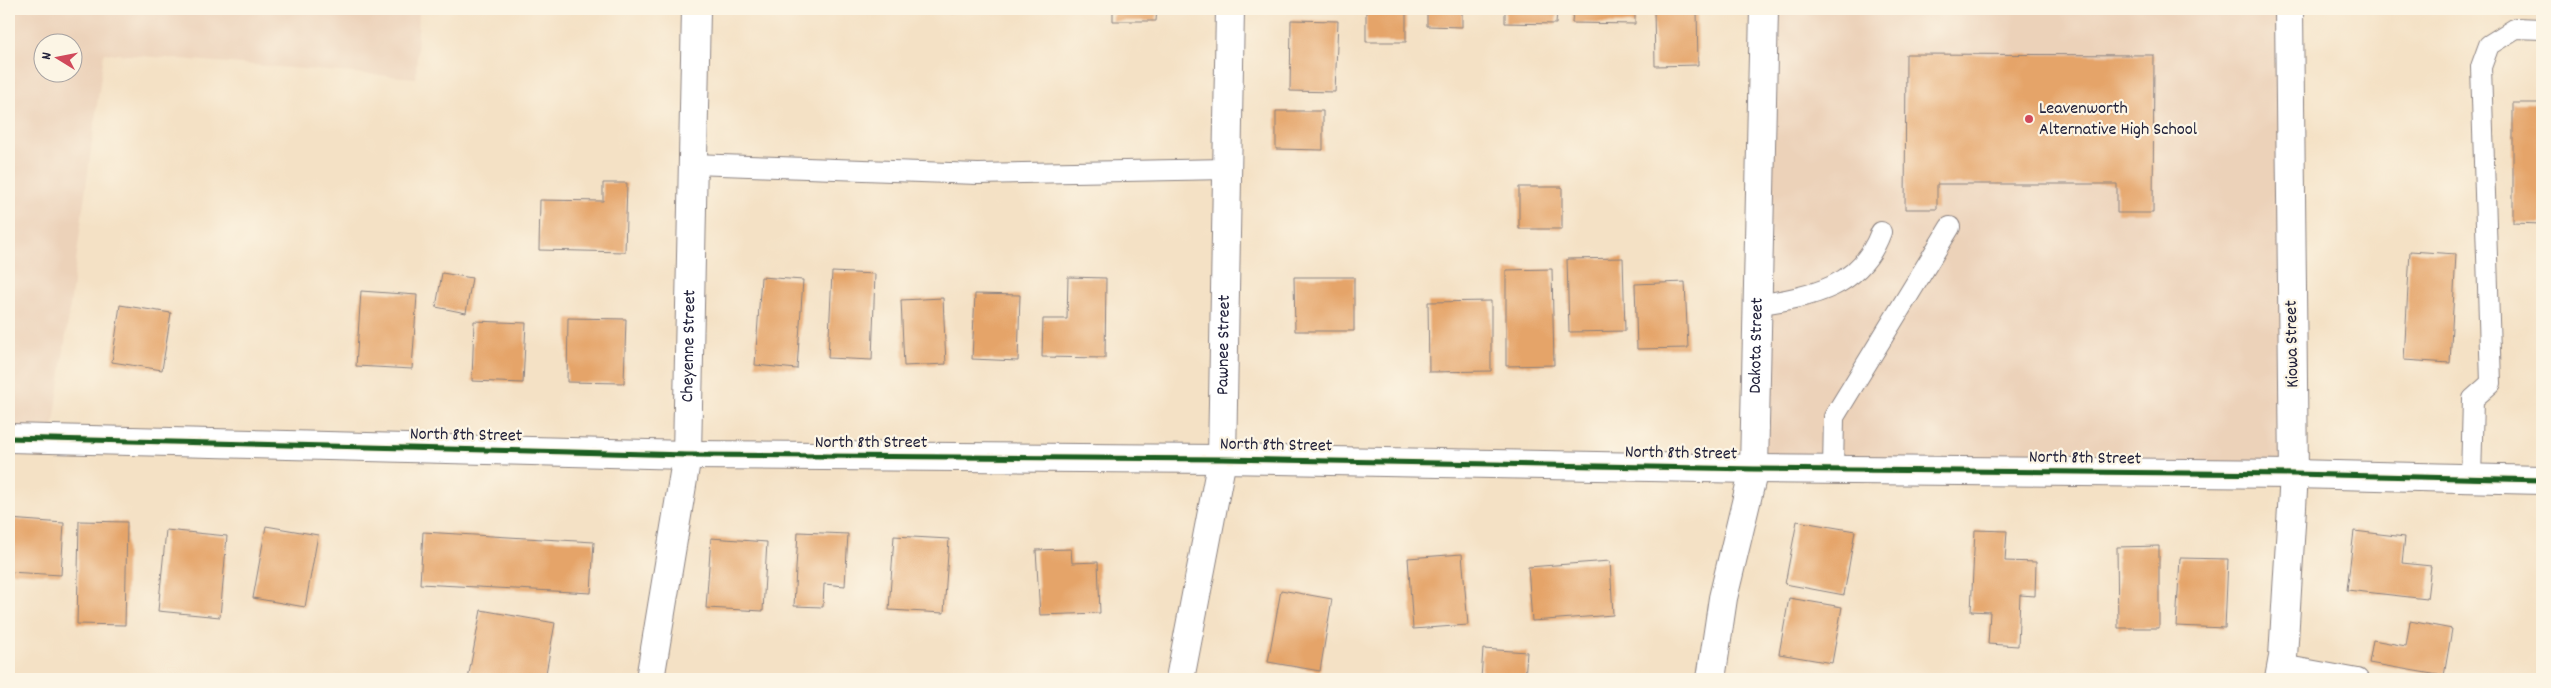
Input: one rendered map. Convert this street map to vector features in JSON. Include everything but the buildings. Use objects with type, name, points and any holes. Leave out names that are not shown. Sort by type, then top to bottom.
[{"type":"street","name":"Cheyenne Street","points":[[650,679],[687,455],[696,9]]},
{"type":"street","name":"Pawnee Street","points":[[1180,679],[1222,459],[1230,9]]},
{"type":"street","name":"Dakota Street","points":[[1711,679],[1723,598],[1754,469],[1764,9]]},
{"type":"street","name":"Kiowa Street","points":[[2280,672],[2294,474],[2290,9]]},
{"type":"street","name":"North 8th Street","points":[[9,438],[687,455],[1222,459],[1754,469],[2294,474],[2542,480]]},
{"type":"lane","points":[[2471,479],[2473,399],[2491,383],[2481,67],[2489,45],[2516,28],[2542,29]]},
{"type":"lane","points":[[693,164],[978,174],[1227,169]]},
{"type":"lane","points":[[1833,470],[1834,417],[1950,227]]},
{"type":"lane","points":[[1757,305],[1810,296],[1853,275],[1874,252],[1881,232]]},
{"type":"lane","points":[[2280,672],[2358,679]]},
{"type":"shaded area","points":[[9,9],[419,9],[416,78],[104,53],[52,439],[9,438]]},
{"type":"shaded area","points":[[1764,9],[2289,9],[2294,474],[1754,469]]},
{"type":"cycle path","points":[[9,438],[687,455],[1222,459],[1754,469],[2294,474],[2542,480]]},
{"type":"place","name":"Leavenworth Alternative High School","points":[[2029,119]]}]
